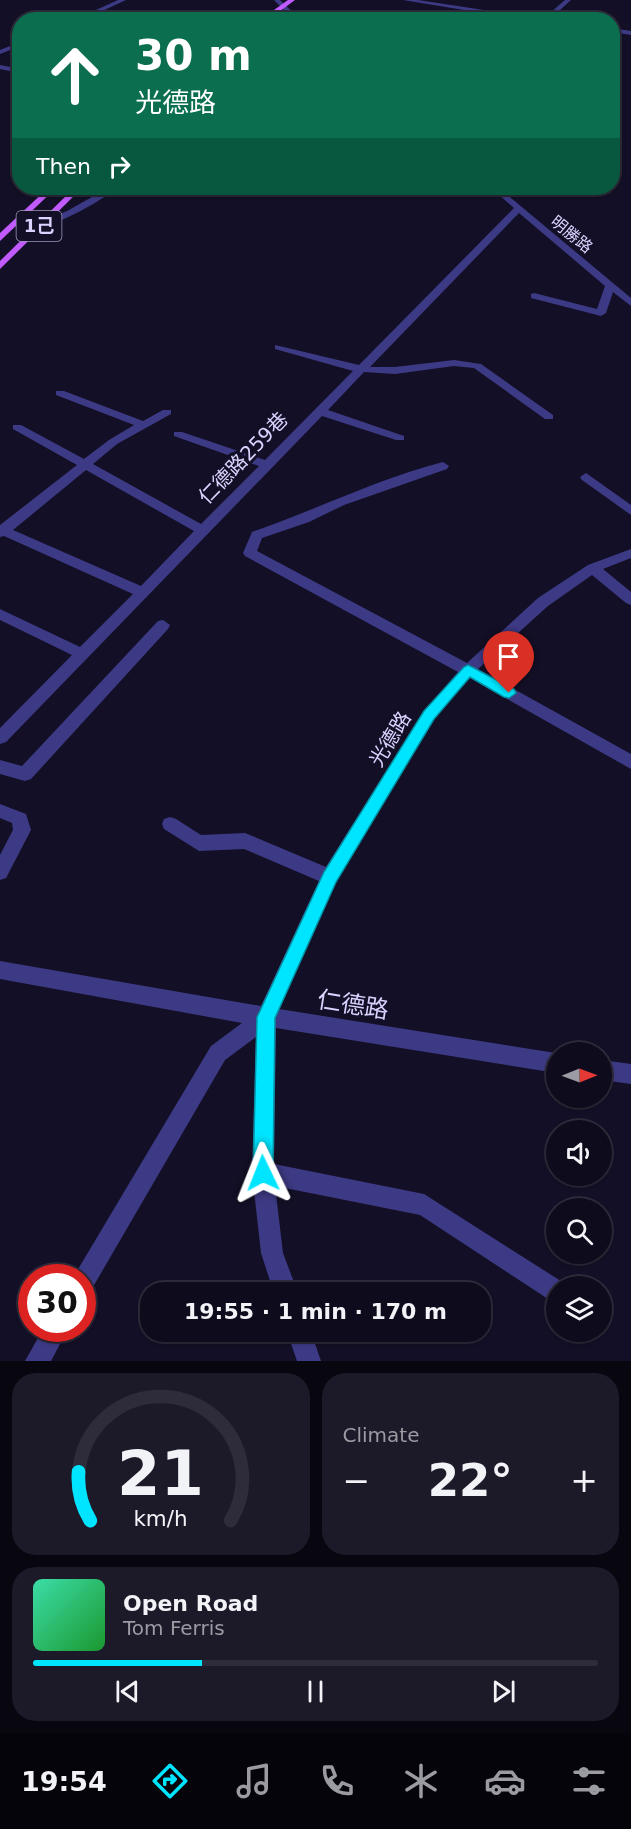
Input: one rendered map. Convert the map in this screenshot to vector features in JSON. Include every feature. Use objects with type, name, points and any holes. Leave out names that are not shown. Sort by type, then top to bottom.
[{"type":"main road","points":[[273,12],[292,0]]},
{"type":"main road","points":[[288,12],[301,3]]},
{"type":"main road","name":"1己","points":[[0,238],[45,195]]},
{"type":"main road","name":"1己","points":[[0,266],[70,195]]},
{"type":"street","points":[[95,12],[123,0]]},
{"type":"street","points":[[277,0],[288,12]]},
{"type":"street","points":[[406,0],[488,12]]},
{"type":"street","points":[[553,12],[568,0]]},
{"type":"street","points":[[41,224],[70,213],[101,195]]},
{"type":"street","name":"明勝路","points":[[503,195],[631,303]]},
{"type":"street","name":"仁德路259巷","points":[[0,738],[518,209]]},
{"type":"street","points":[[534,296],[601,313],[610,285]]},
{"type":"street","points":[[279,347],[360,370],[387,371],[464,362],[477,366],[549,417]]},
{"type":"street","points":[[60,393],[144,425]]},
{"type":"street","points":[[319,411],[400,438]]},
{"type":"street","points":[[142,592],[1,530],[113,442],[167,412]]},
{"type":"street","points":[[17,427],[202,530]]},
{"type":"street","points":[[178,434],[266,465]]},
{"type":"street","points":[[443,466],[340,502],[304,519],[257,535],[250,553],[468,670],[631,762]]},
{"type":"street","points":[[586,477],[631,511]]},
{"type":"street","name":"光德路","points":[[266,1017],[330,877],[429,715],[468,670],[543,602],[593,568],[631,553]]},
{"type":"street","points":[[593,568],[631,600]]},
{"type":"street","points":[[0,614],[82,654]]},
{"type":"street","points":[[0,767],[25,774],[163,625]]},
{"type":"street","points":[[0,811],[20,819],[22,830],[0,872]]},
{"type":"street","points":[[170,824],[199,843],[245,841],[330,877]]},
{"type":"street","name":"仁德路","points":[[0,970],[266,1017],[546,1061]]},
{"type":"street","points":[[266,1017],[263,1173],[272,1253],[282,1282]]},
{"type":"street","points":[[94,1264],[218,1053],[266,1017]]},
{"type":"street","points":[[612,1071],[631,1074]]},
{"type":"street","points":[[263,1173],[424,1205],[546,1284]]},
{"type":"street","points":[[37,1361],[48,1342]]},
{"type":"street","points":[[302,1342],[309,1361]]},
{"type":"route","points":[[263,1173],[266,1017],[330,877],[429,715],[468,670],[509,693]]}]
